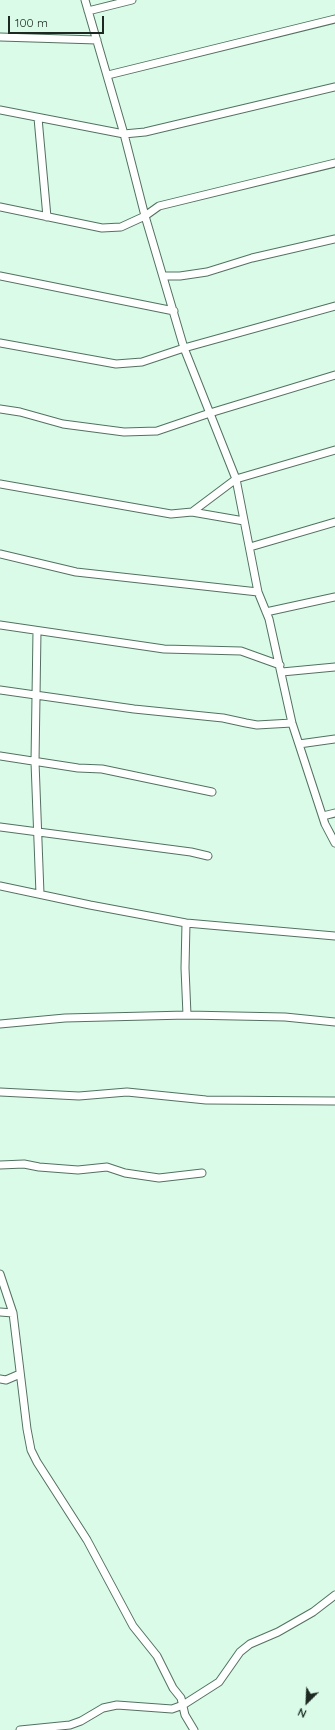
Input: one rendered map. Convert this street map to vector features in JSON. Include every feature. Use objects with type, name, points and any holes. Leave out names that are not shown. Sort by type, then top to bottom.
[{"type":"street","points":[[85,0],[108,75],[145,216],[164,276],[184,348],[236,479],[258,592],[266,612],[281,668],[292,723],[323,816],[335,843]]},
{"type":"street","points":[[88,12],[132,0]]},
{"type":"street","points":[[108,75],[335,19]]},
{"type":"street","points":[[0,37],[97,40]]},
{"type":"street","points":[[0,110],[124,134],[145,132],[335,87]]},
{"type":"street","points":[[38,118],[47,217]]},
{"type":"street","points":[[0,207],[102,228],[121,227],[145,216],[159,206],[335,163]]},
{"type":"street","points":[[164,276],[180,276],[207,272],[252,258],[335,238]]},
{"type":"street","points":[[0,276],[174,311]]},
{"type":"street","points":[[0,343],[116,364],[142,362],[184,348],[335,306]]},
{"type":"street","points":[[0,409],[20,412],[63,424],[124,432],[156,431],[335,375]]},
{"type":"street","points":[[192,512],[236,479],[335,450]]},
{"type":"street","points":[[0,484],[171,514],[192,512],[244,521]]},
{"type":"street","points":[[250,547],[335,522]]},
{"type":"street","points":[[0,554],[76,572],[258,592]]},
{"type":"street","points":[[266,612],[335,597]]},
{"type":"street","points":[[0,625],[164,649],[241,651],[281,668],[335,667]]},
{"type":"street","points":[[37,631],[35,762],[39,833],[40,894]]},
{"type":"street","points":[[0,690],[134,709],[223,718],[246,724],[257,725],[292,723]]},
{"type":"street","points":[[299,744],[335,739]]},
{"type":"street","points":[[0,756],[78,768],[102,768],[212,792]]},
{"type":"street","points":[[323,816],[335,813]]},
{"type":"street","points":[[0,827],[191,852],[208,856]]},
{"type":"street","points":[[0,886],[90,905],[186,922],[335,936]]},
{"type":"street","points":[[186,922],[185,968],[187,1016]]},
{"type":"street","points":[[0,1024],[65,1018],[187,1016],[285,1018],[335,1022]]},
{"type":"street","points":[[0,1092],[79,1096],[127,1092],[206,1100],[335,1101]]},
{"type":"street","points":[[0,1165],[24,1164],[39,1167],[78,1170],[107,1167],[125,1173],[159,1178],[202,1172]]},
{"type":"street","points":[[0,1274],[13,1313],[31,1450],[37,1462],[87,1540],[133,1626],[157,1656],[173,1688],[181,1698],[185,1715],[194,1730]]},
{"type":"street","points":[[0,1312],[13,1313]]},
{"type":"street","points":[[0,1379],[6,1380],[20,1374]]},
{"type":"street","points":[[20,1730],[70,1725],[81,1721],[103,1708],[116,1705],[172,1709],[183,1705],[219,1682],[240,1652],[250,1644],[278,1632],[313,1612],[335,1595]]}]
